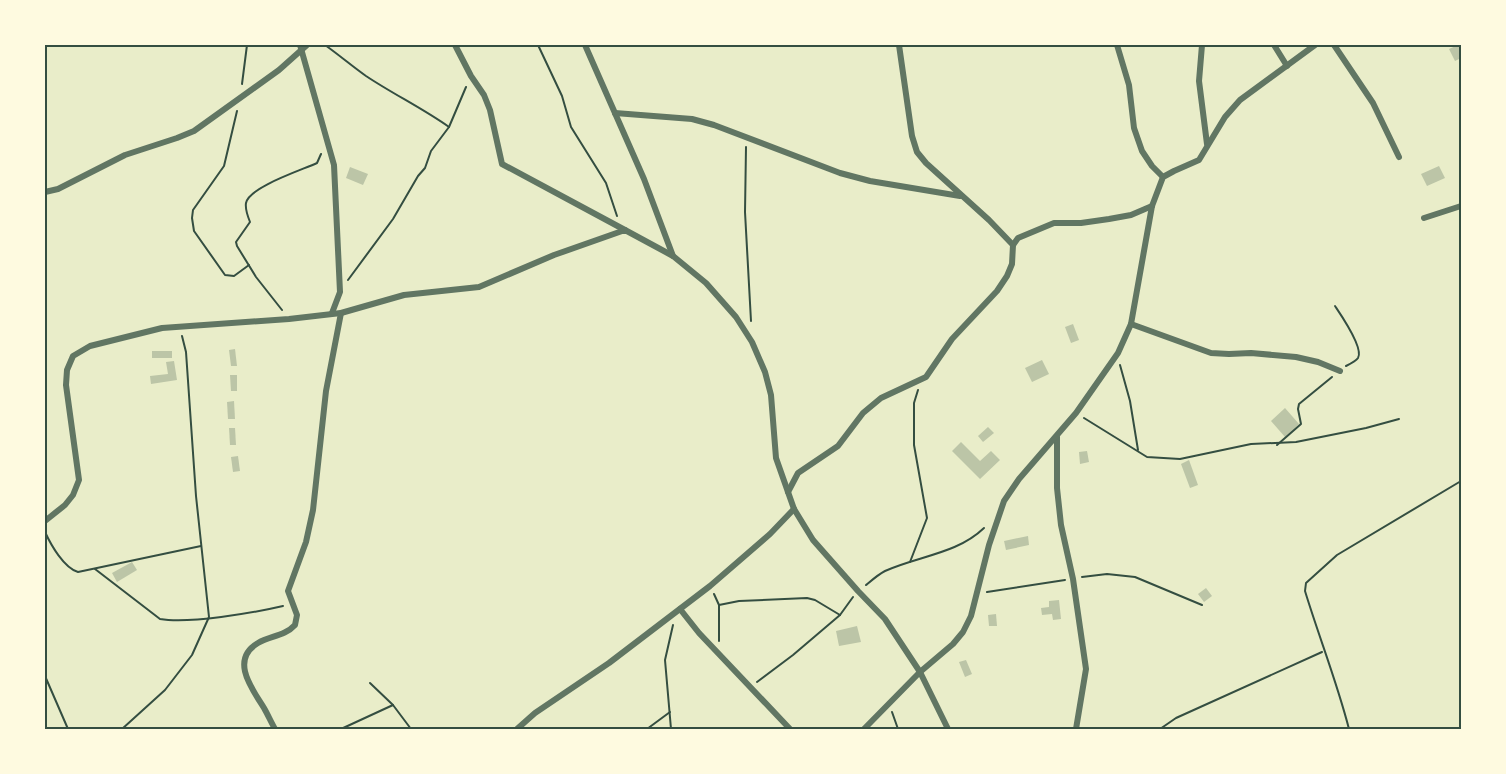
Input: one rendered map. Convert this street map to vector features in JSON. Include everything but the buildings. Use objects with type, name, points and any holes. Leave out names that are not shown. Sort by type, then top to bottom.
[{"type":"street","points":[[455,45],[484,95],[502,164],[673,256],[706,283],[736,317],[752,342],[765,372],[771,395],[776,458],[794,509],[813,540],[885,619],[920,672],[948,729]]},
{"type":"street","points":[[585,45],[644,179],[673,256]]},
{"type":"street","points":[[899,45],[912,136],[917,152],[1013,245]]},
{"type":"street","points":[[1117,45],[1129,85],[1134,128],[1142,151],[1163,177]]},
{"type":"street","points":[[1202,45],[1199,81],[1208,145]]},
{"type":"street","points":[[1274,45],[1287,66]]},
{"type":"street","points":[[864,729],[963,632],[971,616],[989,545],[1004,501],[1019,479],[1076,413],[1118,353],[1131,324],[1152,206],[1163,177],[1199,160],[1225,117],[1240,100],[1315,45]]},
{"type":"street","points":[[1334,45],[1373,103],[1399,158]]},
{"type":"street","points":[[45,192],[58,189],[125,155],[194,131],[279,70],[303,47],[334,165],[340,292],[332,313]]},
{"type":"street","points":[[615,113],[692,119],[840,173],[870,181],[960,196]]},
{"type":"street","points":[[788,492],[798,473],[838,446],[863,413],[881,398],[926,377],[952,339],[1002,284],[1012,264],[1013,245],[1018,238],[1045,226],[1120,217],[1152,206]]},
{"type":"street","points":[[1424,218],[1461,206]]},
{"type":"street","points":[[45,520],[65,505],[73,495],[79,480],[66,385],[67,370],[73,356],[90,345],[162,328],[290,319],[340,312],[404,295],[478,287],[622,229]]},
{"type":"street","points":[[275,729],[248,683],[244,664],[257,643],[282,634],[296,625],[297,615],[288,591],[306,542],[313,510],[326,391],[340,312]]},
{"type":"street","points":[[1131,324],[1211,353],[1251,353],[1296,357],[1340,370]]},
{"type":"street","points":[[1057,437],[1059,506],[1065,547],[1073,579],[1086,669],[1076,729]]},
{"type":"street","points":[[518,729],[535,713],[609,663],[710,586],[770,534],[794,509]]},
{"type":"street","points":[[678,611],[790,729]]},
{"type":"path","points":[[247,45],[240,97],[224,166],[193,210],[191,223],[199,239],[225,274],[234,276],[249,265]]},
{"type":"path","points":[[325,45],[366,76],[449,127]]},
{"type":"path","points":[[538,45],[562,96],[571,127],[606,183],[622,229]]},
{"type":"path","points":[[340,292],[393,219],[425,168],[431,151],[449,127],[471,76]]},
{"type":"path","points":[[290,319],[249,265],[236,242],[250,222],[246,206],[249,198],[263,187],[317,163],[327,135]]},
{"type":"path","points":[[747,138],[745,212],[752,342]]},
{"type":"path","points":[[1276,445],[1301,424],[1299,404],[1357,359],[1359,352],[1357,344],[1335,306]]},
{"type":"path","points":[[122,729],[165,690],[192,655],[210,617],[201,546],[186,352],[180,328]]},
{"type":"path","points":[[1118,353],[1130,401],[1138,452]]},
{"type":"path","points":[[909,564],[927,518],[914,445],[913,424],[914,403],[921,381]]},
{"type":"path","points":[[1076,413],[1147,457],[1180,459],[1251,444],[1276,445],[1358,430],[1399,419]]},
{"type":"path","points":[[1349,729],[1305,591],[1306,583],[1337,555],[1461,481]]},
{"type":"path","points":[[750,687],[793,655],[840,615],[858,591],[884,572],[944,552],[978,535],[984,529]]},
{"type":"path","points":[[45,532],[72,570],[78,572],[201,546]]},
{"type":"path","points":[[95,569],[160,619],[169,621],[265,610],[292,603]]},
{"type":"path","points":[[978,593],[1120,574],[1135,577],[1202,604]]},
{"type":"path","points":[[710,586],[719,605],[720,639],[714,649]]},
{"type":"path","points":[[719,605],[740,601],[807,598],[815,600],[840,615]]},
{"type":"path","points":[[671,729],[665,660],[678,611]]},
{"type":"path","points":[[1160,729],[1176,718],[1323,651]]},
{"type":"path","points":[[45,676],[68,729]]},
{"type":"path","points":[[370,683],[393,705],[411,729]]},
{"type":"path","points":[[890,704],[898,729]]},
{"type":"path","points":[[341,729],[393,705]]},
{"type":"path","points":[[646,729],[670,712]]}]
